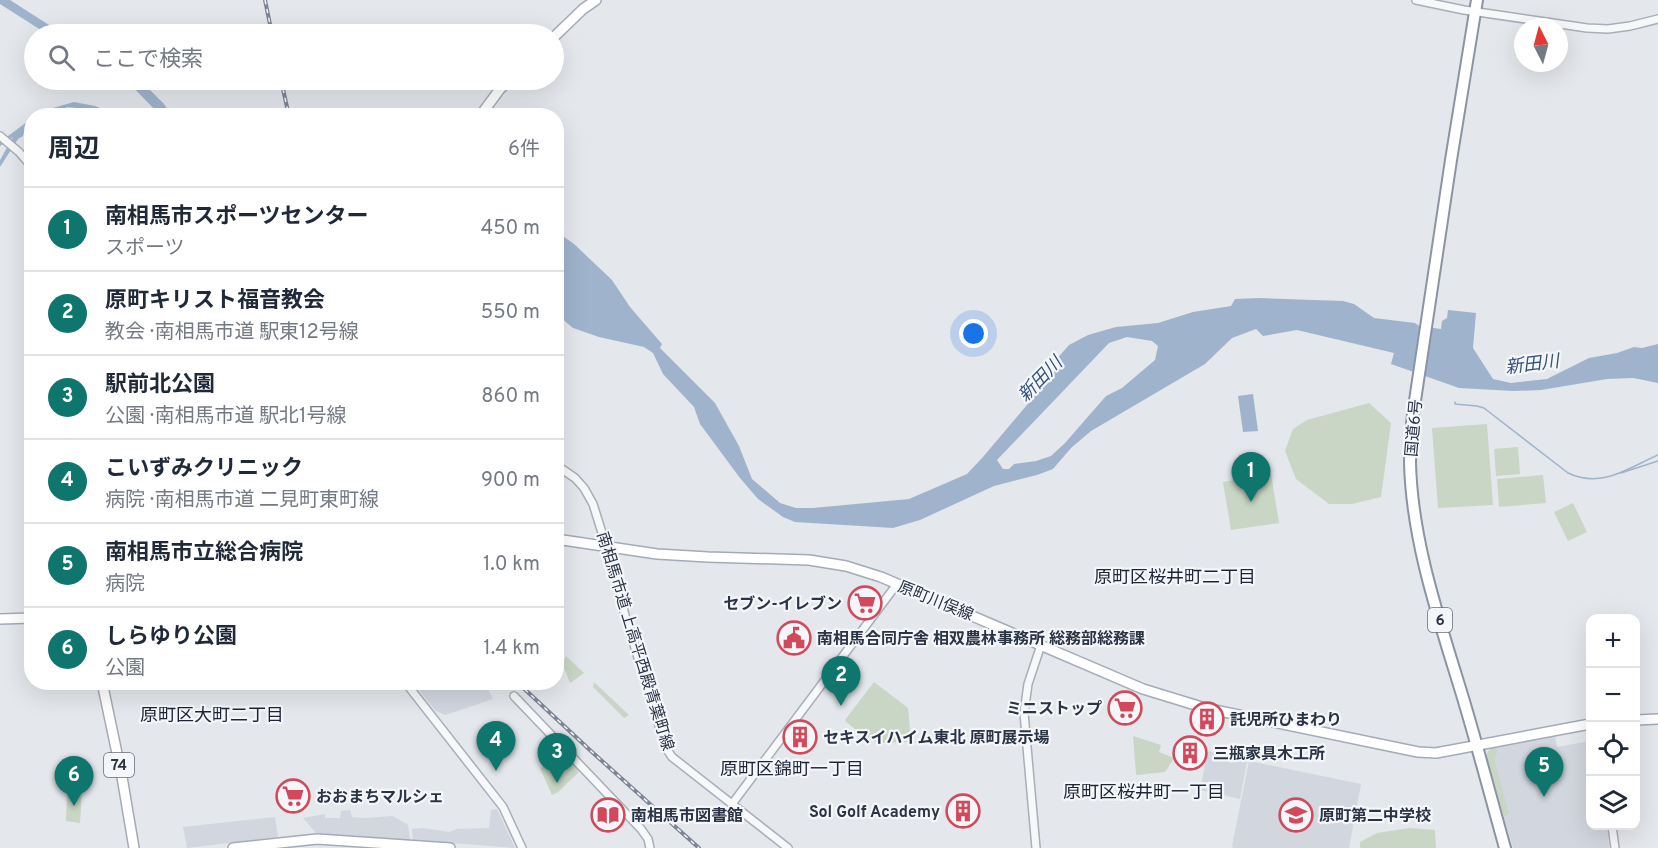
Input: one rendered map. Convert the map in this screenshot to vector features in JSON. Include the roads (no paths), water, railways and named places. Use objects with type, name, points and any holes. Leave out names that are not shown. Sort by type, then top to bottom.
[{"type":"highway","name":"国道6号","points":[[1476,5],[1417,386],[1410,457],[1415,515],[1435,603],[1505,848]]},
{"type":"main road","points":[[564,27],[596,0]]},
{"type":"main road","points":[[486,108],[499,90]]},
{"type":"main road","name":"原町川俣線","points":[[564,540],[689,556],[809,560],[846,566],[882,577],[1143,689],[1203,707],[1418,752],[1436,753],[1586,725]]},
{"type":"main road","points":[[0,619],[24,618]]},
{"type":"main road","name":"74","points":[[104,690],[134,848]]},
{"type":"main road","points":[[1640,720],[1658,719]]},
{"type":"main road","points":[[233,848],[317,839],[450,848]]},
{"type":"street","points":[[1416,0],[1476,5],[1587,28],[1608,29],[1658,19]]},
{"type":"street","points":[[0,136],[24,158]]},
{"type":"street","name":"南相馬市道 上高平西殿青葉町線","points":[[564,470],[575,478],[589,496],[601,527],[626,619],[666,748],[672,757],[788,848]]},
{"type":"street","points":[[732,804],[897,584]]},
{"type":"street","points":[[1036,848],[1024,713],[1028,684],[1041,645]]},
{"type":"street","points":[[411,690],[503,807],[522,848]]},
{"type":"street","points":[[514,696],[641,829],[648,839],[650,848]]},
{"type":"street","points":[[1613,830],[1615,848]]},
{"type":"water","points":[[0,0],[10,0],[47,24],[31,24],[0,4]]},
{"type":"water","points":[[136,90],[150,90],[167,108],[153,108]]},
{"type":"water","points":[[74,102],[100,108],[67,107],[53,108]]},
{"type":"water","points":[[24,124],[23,136],[18,139],[0,167],[0,160],[13,137],[0,146],[0,142]]},
{"type":"water","points":[[564,237],[612,280],[630,307],[662,344],[660,348],[715,403],[739,446],[752,479],[780,503],[796,508],[909,499],[967,474],[1037,393],[1055,361],[1069,345],[1088,335],[1116,327],[1158,323],[1193,312],[1231,306],[1235,299],[1343,301],[1354,304],[1374,318],[1441,329],[1442,321],[1447,318],[1448,310],[1476,313],[1473,348],[1493,379],[1511,383],[1547,379],[1589,358],[1634,347],[1642,348],[1658,344],[1658,383],[1633,378],[1607,379],[1541,390],[1459,388],[1391,364],[1394,353],[1297,330],[1263,336],[1256,329],[1232,338],[1205,364],[1091,431],[1071,448],[1053,469],[994,486],[920,520],[893,528],[795,522],[783,517],[758,499],[740,478],[700,424],[694,407],[663,374],[653,353],[644,347],[599,337],[573,328],[564,320]],"holes":[[[1127,337],[1152,341],[1158,346],[1155,360],[1122,388],[1106,396],[1051,456],[1014,464],[1009,469],[1003,469],[997,460],[1109,343]]]},
{"type":"water","points":[[1253,394],[1258,431],[1243,432],[1238,396]]},
{"type":"waterway","points":[[1455,402],[1455,404],[1484,408],[1568,473],[1580,477],[1604,478],[1658,455]]},
{"type":"waterway","points":[[1621,473],[1658,461]]},
{"type":"railway","points":[[265,0],[270,24]]},
{"type":"railway","points":[[283,90],[287,108]]},
{"type":"railway","points":[[526,690],[699,848]]},
{"type":"place","name":"南相馬市スポーツセンター","points":[[1251,502]]},
{"type":"place","name":"セブン-イレブン","points":[[865,603]]},
{"type":"place","name":"南相馬合同庁舎 相双農林事務所 総務部総務課","points":[[794,638]]},
{"type":"place","name":"原町キリスト福音教会","points":[[841,706]]},
{"type":"place","name":"ミニストップ","points":[[1125,708]]},
{"type":"place","name":"託児所ひまわり","points":[[1207,719]]},
{"type":"place","name":"セキスイハイム東北 原町展示場","points":[[800,737]]},
{"type":"place","name":"三瓶家具木工所","points":[[1190,753]]},
{"type":"place","name":"こいずみクリニック","points":[[496,771]]},
{"type":"place","name":"駅前北公園","points":[[557,783]]},
{"type":"place","name":"おおまちマルシェ","points":[[293,796]]},
{"type":"place","name":"南相馬市立総合病院","points":[[1544,797]]},
{"type":"place","name":"しらゆり公園","points":[[74,806]]},
{"type":"place","name":"Sol Golf Academy","points":[[963,811]]},
{"type":"place","name":"南相馬市図書館","points":[[608,815]]},
{"type":"place","name":"原町第二中学校","points":[[1296,815]]},
{"type":"district","name":"原町区桜井町二丁目","points":[[1175,577]]},
{"type":"district","name":"原町区大町二丁目","points":[[212,715]]},
{"type":"district","name":"原町区錦町一丁目","points":[[792,769]]},
{"type":"district","name":"原町区桜井町一丁目","points":[[1144,792]]},
{"type":"water label","name":"新田川","points":[[1532,364]]},
{"type":"water label","name":"新田川","points":[[1040,379]]}]
